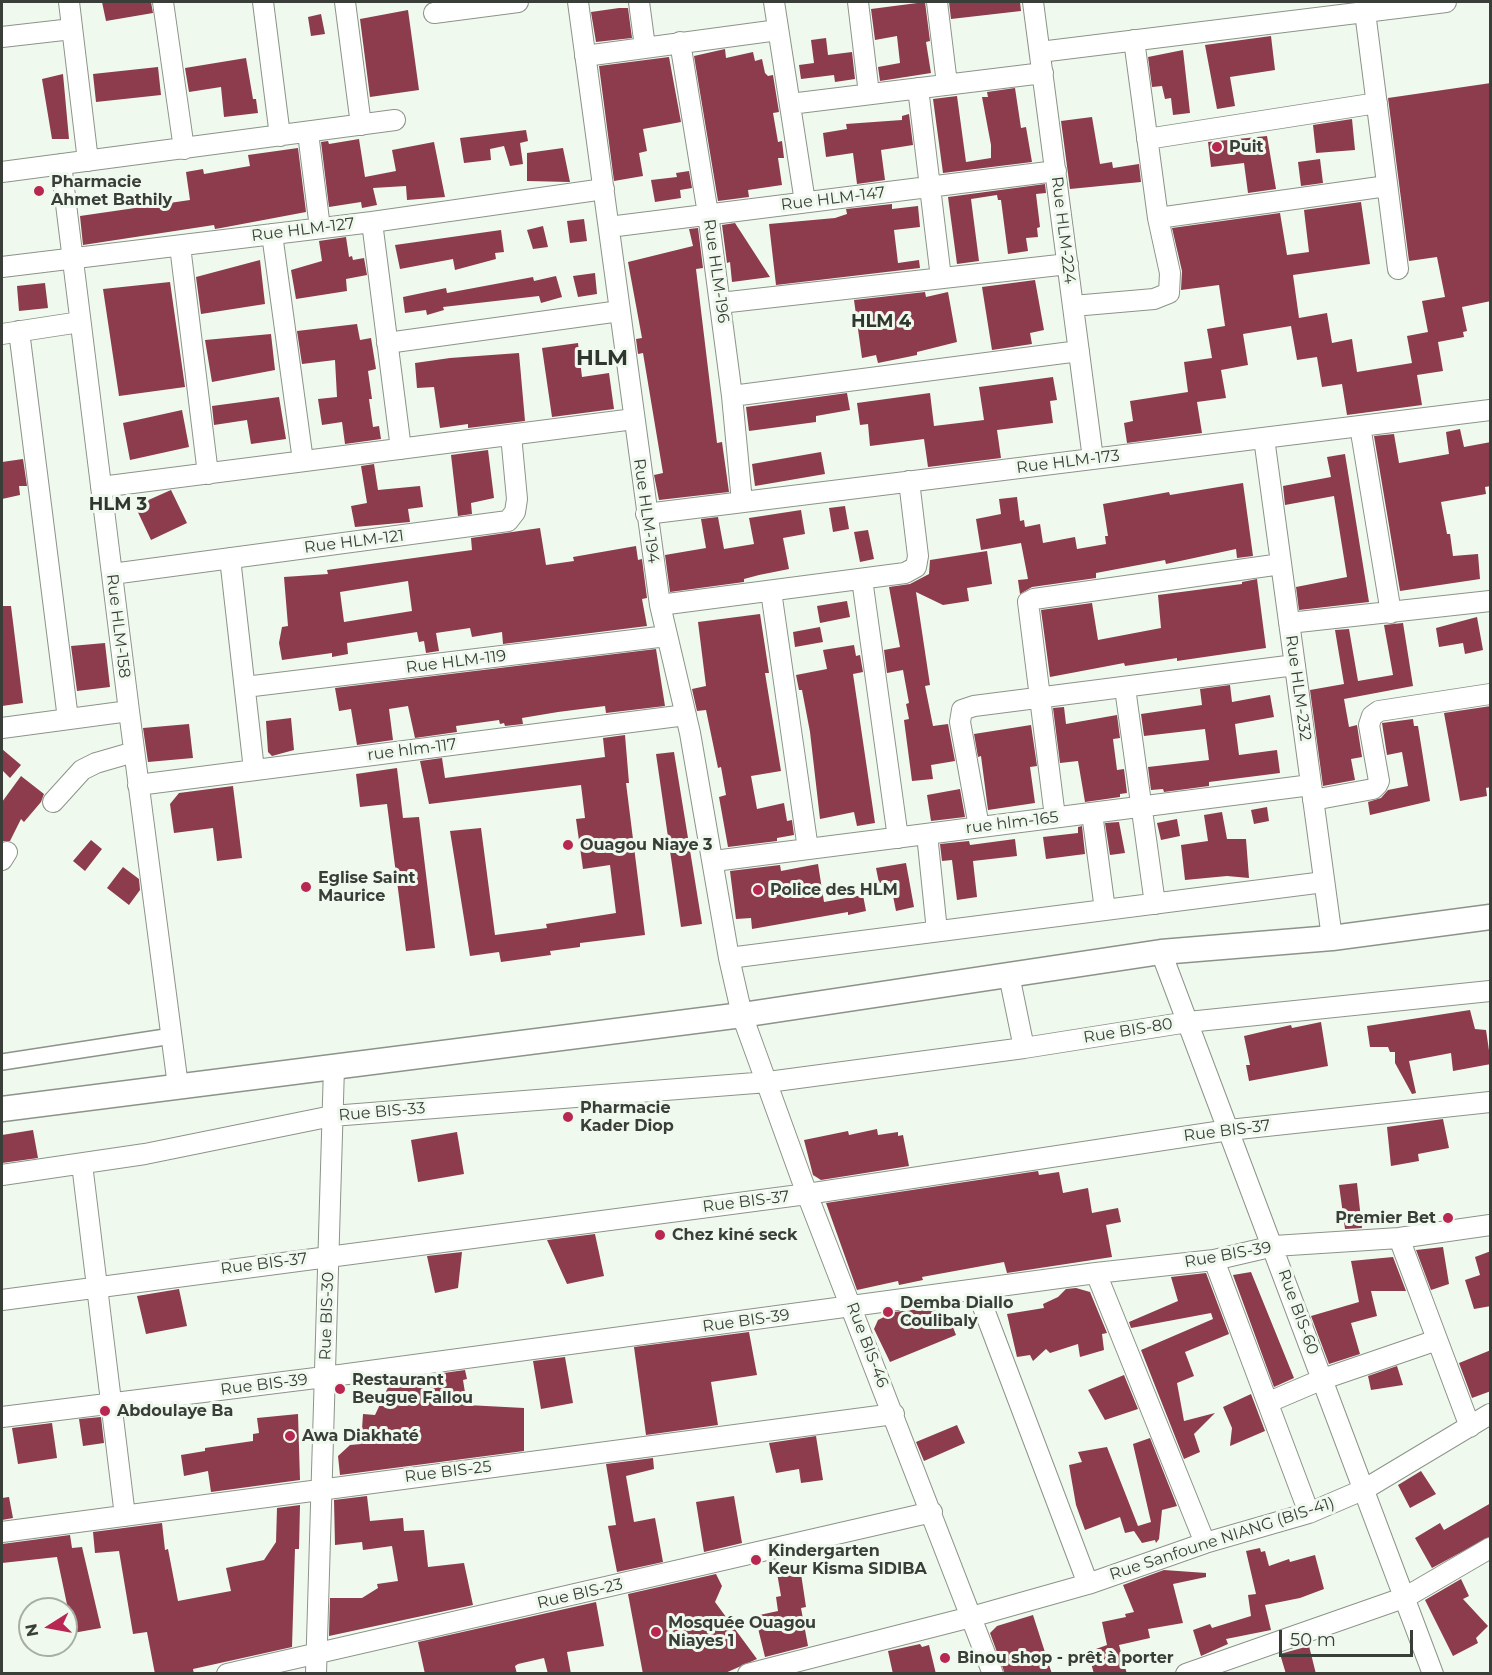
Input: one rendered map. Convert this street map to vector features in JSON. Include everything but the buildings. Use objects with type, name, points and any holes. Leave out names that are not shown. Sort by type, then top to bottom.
[{"type":"street","points":[[69,2],[88,161]]},
{"type":"street","points":[[163,2],[184,149]]},
{"type":"street","points":[[262,2],[280,136]]},
{"type":"street","points":[[345,2],[361,125]]},
{"type":"street","points":[[434,13],[518,2]]},
{"type":"street","name":"Rue HLM-194","points":[[578,2],[660,605],[686,715],[714,861],[729,958],[742,1015]]},
{"type":"street","points":[[639,2],[645,47]]},
{"type":"street","points":[[774,2],[805,202]]},
{"type":"street","points":[[858,2],[869,94]]},
{"type":"street","points":[[937,2],[947,84]]},
{"type":"street","name":"Rue HLM-224","points":[[1033,2],[1093,459]]},
{"type":"street","points":[[1040,52],[1134,40],[1311,10],[1365,12],[1397,4],[1446,2]]},
{"type":"street","points":[[1365,12],[1398,269]]},
{"type":"street","points":[[2,37],[72,29]]},
{"type":"street","points":[[585,56],[778,30]]},
{"type":"street","points":[[1073,306],[1154,299],[1169,293],[1170,273],[1158,218],[1134,40]]},
{"type":"street","name":"Rue HLM-196","points":[[680,42],[720,303],[742,502]]},
{"type":"street","points":[[790,104],[1043,73]]},
{"type":"street","points":[[918,88],[941,278]]},
{"type":"street","points":[[1148,139],[1377,103]]},
{"type":"street","points":[[2,172],[395,120]]},
{"type":"street","points":[[308,133],[320,228]]},
{"type":"street","name":"Rue HLM-158","points":[[61,164],[178,1086]]},
{"type":"street","name":"Rue HLM-147","points":[[609,226],[1056,171]]},
{"type":"street","points":[[1158,218],[1388,186]]},
{"type":"street","name":"Rue HLM-127","points":[[2,267],[372,222],[604,189]]},
{"type":"street","points":[[372,222],[401,449]]},
{"type":"street","points":[[272,234],[303,461]]},
{"type":"street","points":[[180,246],[208,474]]},
{"type":"street","points":[[720,303],[1068,264]]},
{"type":"street","points":[[387,343],[620,311]]},
{"type":"street","points":[[68,719],[10,333],[80,322]]},
{"type":"street","points":[[732,396],[1079,351]]},
{"type":"street","name":"Rue HLM-173","points":[[646,514],[1491,410]]},
{"type":"street","points":[[101,487],[634,419]]},
{"type":"street","points":[[1360,426],[1391,613]]},
{"type":"street","name":"Rue HLM-121","points":[[112,574],[508,521],[515,512],[517,499],[511,435]]},
{"type":"street","name":"Rue HLM-232","points":[[1264,438],[1332,938]]},
{"type":"street","points":[[660,605],[905,573],[916,567],[918,556],[909,481]]},
{"type":"street","points":[[230,558],[254,770]]},
{"type":"street","points":[[1055,818],[1027,604],[1034,598],[1281,564]]},
{"type":"street","points":[[862,579],[898,838]]},
{"type":"street","points":[[771,591],[808,849]]},
{"type":"street","points":[[1289,623],[1491,601]]},
{"type":"street","name":"Rue HLM-119","points":[[245,687],[667,636]]},
{"type":"street","points":[[979,827],[960,722],[962,710],[1295,665]]},
{"type":"street","points":[[1125,688],[1155,904]]},
{"type":"street","name":"rue hlm-165","points":[[714,861],[1141,807],[1373,789],[1379,781],[1369,725],[1372,716],[1379,711],[1491,694]]},
{"type":"street","points":[[2,728],[129,711]]},
{"type":"street","name":"rue hlm-117","points":[[138,785],[686,715]]},
{"type":"street","points":[[53,802],[82,770],[96,763],[134,752]]},
{"type":"street","points":[[1092,813],[1105,910]]},
{"type":"street","points":[[927,834],[936,931]]},
{"type":"street","points":[[729,958],[1324,882]]},
{"type":"street","points":[[2,1109],[742,1015],[1161,952],[1332,938],[1491,916]]},
{"type":"street","name":"Rue BIS-60","points":[[1161,952],[1274,1246],[1433,1674]]},
{"type":"street","points":[[1010,975],[1024,1048]]},
{"type":"street","name":"Rue BIS-80","points":[[768,1082],[1024,1048],[1188,1022],[1491,991]]},
{"type":"street","name":"Rue BIS-46","points":[[742,1015],[807,1194],[993,1674]]},
{"type":"street","points":[[2,1062],[172,1036]]},
{"type":"street","name":"Rue BIS-30","points":[[316,1674],[319,1489],[325,1377],[334,1066]]},
{"type":"street","name":"Rue BIS-33","points":[[2,1175],[145,1154],[332,1116],[768,1082]]},
{"type":"street","name":"Rue BIS-37","points":[[2,1300],[807,1194],[1229,1130],[1491,1101]]},
{"type":"street","points":[[82,1164],[125,1516]]},
{"type":"street","name":"Rue BIS-39","points":[[2,1417],[325,1377],[977,1291],[1095,1273],[1214,1260],[1274,1246],[1399,1238],[1491,1225]]},
{"type":"street","points":[[1399,1238],[1470,1427]]},
{"type":"street","points":[[1214,1260],[1309,1513]]},
{"type":"street","points":[[1095,1273],[1205,1543]]},
{"type":"street","points":[[977,1291],[1088,1584]]},
{"type":"street","points":[[1269,1402],[1323,1379],[1437,1340]]},
{"type":"street","name":"Rue BIS-25","points":[[2,1532],[894,1414]]},
{"type":"street","name":"Rue Sanfoune NIANG (BIS-41)","points":[[748,1674],[971,1617],[1088,1584],[1205,1543],[1309,1513],[1365,1489],[1491,1414]]},
{"type":"street","name":"Rue BIS-23","points":[[227,1674],[932,1512]]},
{"type":"street","points":[[1186,1674],[1406,1597],[1491,1548]]},
{"type":"place","name":"Puit","points":[[1217,147]]},
{"type":"place","name":"Pharmacie Ahmet Bathily","points":[[39,191]]},
{"type":"place","name":"Ouagou Niaye 3","points":[[568,845]]},
{"type":"place","name":"Eglise Saint Maurice","points":[[306,887]]},
{"type":"place","name":"Police des HLM","points":[[758,890]]},
{"type":"place","name":"Pharmacie Kader Diop","points":[[568,1117]]},
{"type":"place","name":"Premier Bet","points":[[1448,1218]]},
{"type":"place","name":"Chez kiné seck","points":[[660,1235]]},
{"type":"place","name":"Demba Diallo Coulibaly","points":[[888,1312]]},
{"type":"place","name":"Restaurant Beugue Fallou","points":[[340,1389]]},
{"type":"place","name":"Abdoulaye Ba","points":[[105,1411]]},
{"type":"place","name":"Awa Diakhaté","points":[[290,1436]]},
{"type":"place","name":"Kindergarten Keur Kisma SIDIBA","points":[[756,1560]]},
{"type":"place","name":"Mosquée Ouagou Niayes 1","points":[[656,1632]]},
{"type":"place","name":"Binou shop - prêt à porter","points":[[945,1658]]},
{"type":"district","name":"HLM 4","points":[[881,322]]},
{"type":"district","name":"HLM","points":[[602,359]]},
{"type":"district","name":"HLM 3","points":[[118,505]]}]
